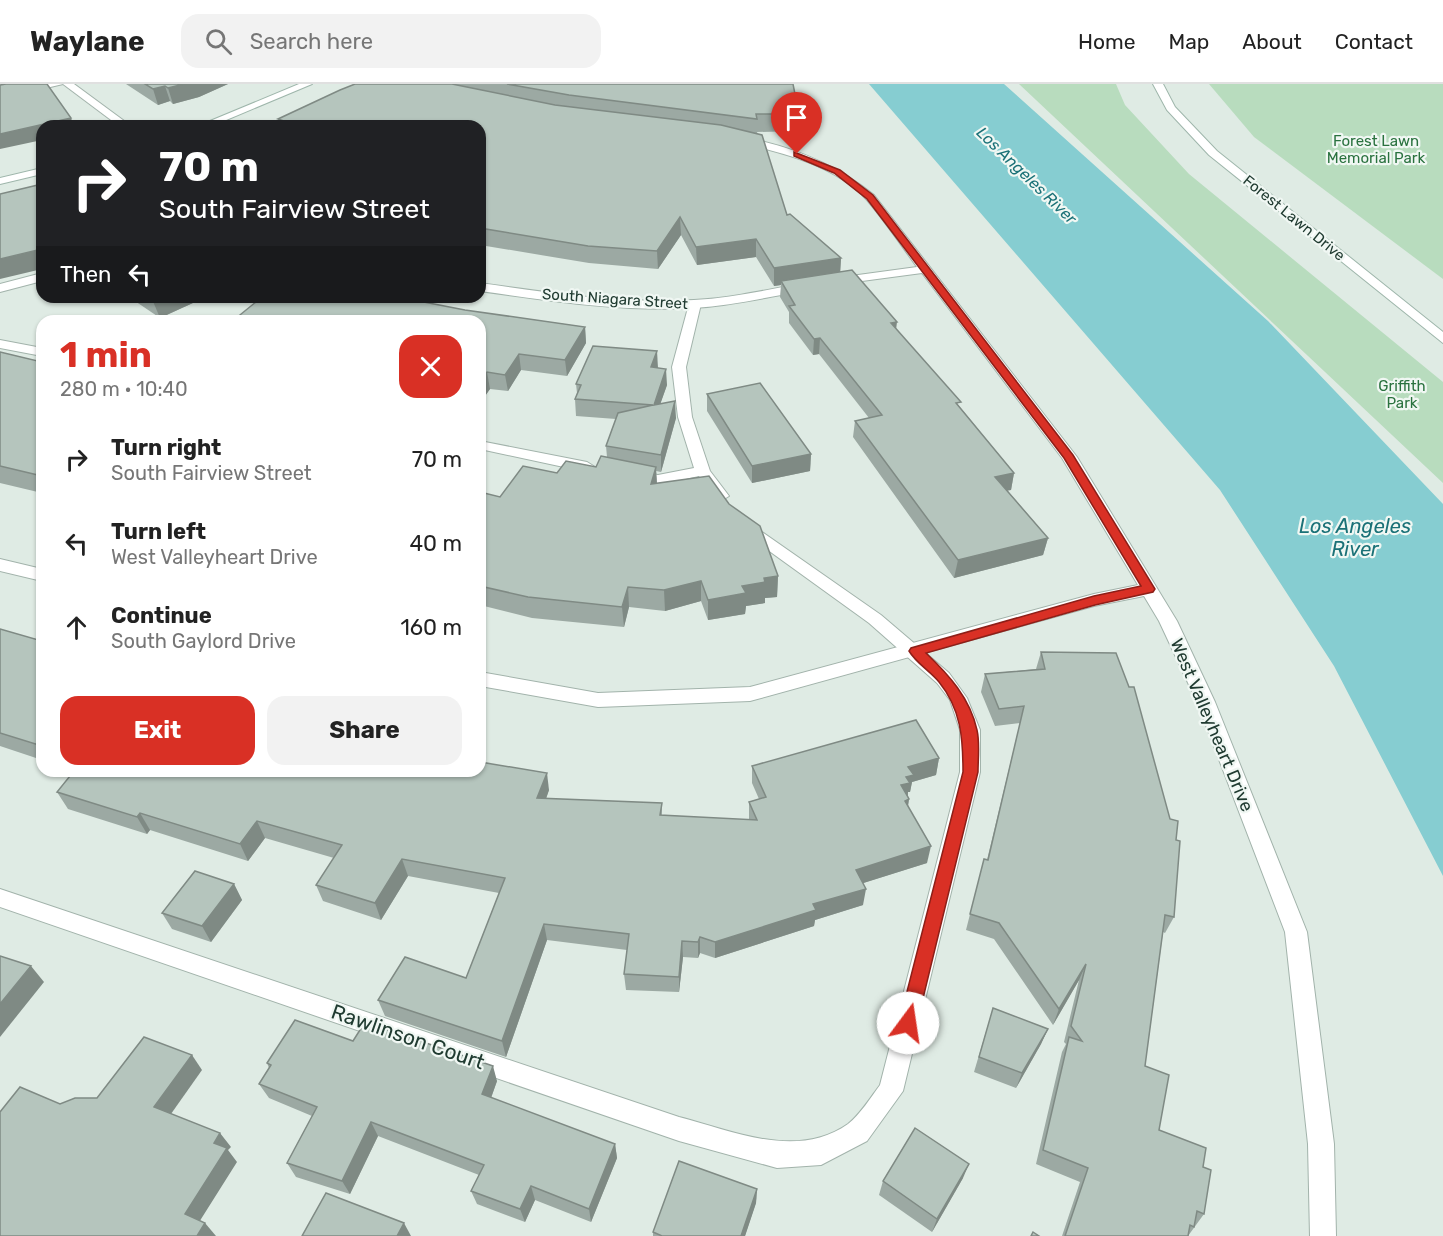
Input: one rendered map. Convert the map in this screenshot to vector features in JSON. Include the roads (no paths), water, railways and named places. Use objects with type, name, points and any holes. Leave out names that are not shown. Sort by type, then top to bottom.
[{"type":"street","points":[[0,96],[58,84]]},
{"type":"street","points":[[68,84],[118,120]]},
{"type":"street","points":[[218,120],[307,84]]},
{"type":"street","name":"Forest Lawn Drive","points":[[1158,84],[1171,108],[1214,153],[1443,339]]},
{"type":"street","name":"West Valleyheart Drive","points":[[731,138],[764,144],[797,154],[837,171],[870,197],[927,268],[1069,457],[1168,621],[1206,702],[1296,932],[1321,1144],[1323,1236]]},
{"type":"street","points":[[0,181],[36,172]]},
{"type":"street","name":"South Niagara Street","points":[[486,288],[578,299],[695,304],[927,268]]},
{"type":"street","points":[[0,288],[36,279]]},
{"type":"street","points":[[695,304],[679,366],[685,417],[703,471],[733,513],[765,542],[875,619],[915,651]]},
{"type":"street","points":[[0,344],[36,351]]},
{"type":"street","points":[[486,446],[601,470]]},
{"type":"street","points":[[623,475],[658,480],[703,471]]},
{"type":"street","points":[[0,565],[36,574]]},
{"type":"street","points":[[486,680],[598,700],[750,694],[915,651],[1094,600],[1149,589]]},
{"type":"street","name":"Rawlinson Court","points":[[0,898],[679,1129],[777,1155],[821,1152],[858,1132],[891,1091],[970,772],[970,730],[958,698],[943,678],[915,651]]},
{"type":"water","name":"Los Angeles River","points":[[869,84],[1004,84],[1268,321],[1443,504],[1443,876],[1334,666],[1220,490]]},
{"type":"park label","name":"Forest Lawn Memorial Park","points":[[1376,150]]},
{"type":"park label","name":"Griffith Park","points":[[1402,394]]}]
